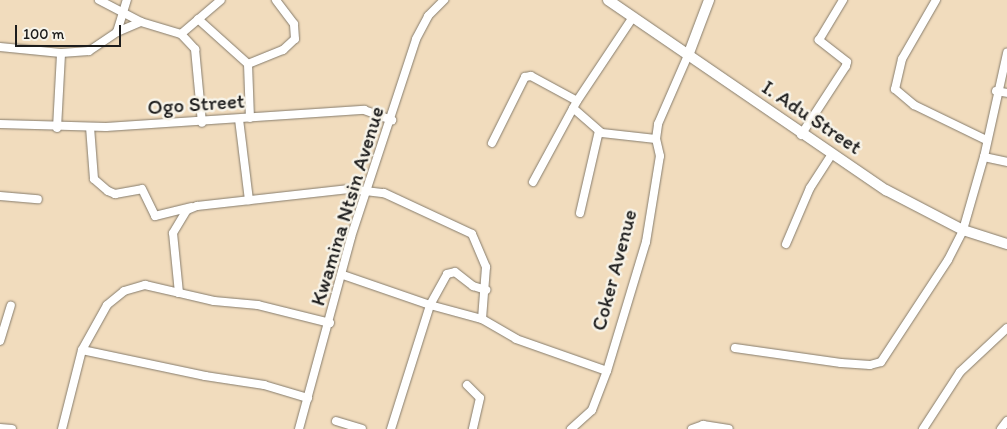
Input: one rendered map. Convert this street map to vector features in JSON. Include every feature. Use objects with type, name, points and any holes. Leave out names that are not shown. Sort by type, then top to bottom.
[{"type":"street","points":[[99,0],[141,22],[181,34],[195,49],[202,123]]},
{"type":"street","points":[[117,32],[127,0]]},
{"type":"street","points":[[181,34],[221,0]]},
{"type":"street","points":[[248,64],[283,50],[295,39],[294,24],[276,0]]},
{"type":"street","name":"Kwamina Ntsin Avenue","points":[[299,429],[366,190],[392,120],[416,39],[428,16],[444,0]]},
{"type":"street","name":"Coker Avenue","points":[[571,429],[592,410],[607,371],[646,242],[660,156],[656,138],[658,124],[689,54],[709,0]]},
{"type":"street","points":[[801,134],[846,66],[847,62],[819,40],[843,0]]},
{"type":"street","points":[[936,0],[902,59],[895,89],[914,105],[986,140]]},
{"type":"street","name":"I. Adu Street","points":[[612,1],[801,134],[886,190],[963,230],[1007,244]]},
{"type":"street","points":[[533,182],[575,105],[633,17]]},
{"type":"street","points":[[198,19],[248,64],[250,118]]},
{"type":"street","points":[[0,46],[61,52],[89,50],[117,32],[141,22]]},
{"type":"street","points":[[57,128],[61,52]]},
{"type":"street","points":[[735,348],[842,363],[870,365],[881,362],[930,291],[963,230],[984,157],[996,91],[1007,53]]},
{"type":"street","points":[[492,143],[525,77],[531,76],[575,105],[599,130],[616,136],[656,138]]},
{"type":"street","points":[[996,91],[1007,92]]},
{"type":"street","name":"Ogo Street","points":[[0,124],[57,128],[202,123],[364,110],[392,120]]},
{"type":"street","points":[[239,119],[249,200]]},
{"type":"street","points":[[90,127],[94,179],[108,191],[115,194],[142,189],[155,216],[191,207],[366,190],[384,193],[472,234],[486,267],[486,290],[482,319]]},
{"type":"street","points":[[580,214],[599,130]]},
{"type":"street","points":[[786,244],[810,188],[832,154]]},
{"type":"street","points":[[984,157],[1007,162]]},
{"type":"street","points":[[0,196],[38,199]]},
{"type":"street","points":[[178,293],[174,233],[191,207]]},
{"type":"street","points":[[391,429],[436,291],[450,272],[464,276],[473,286],[486,290]]},
{"type":"street","points":[[343,275],[430,305],[482,319],[516,339],[607,371]]},
{"type":"street","points":[[62,429],[82,350],[115,297],[136,286],[267,307],[330,323]]},
{"type":"street","points":[[0,341],[11,306]]},
{"type":"street","points":[[924,429],[960,372],[1007,328]]},
{"type":"street","points":[[82,350],[205,376],[264,385],[308,398]]},
{"type":"street","points":[[467,385],[480,398],[473,429]]},
{"type":"street","points":[[336,421],[362,429]]},
{"type":"street","points":[[1001,429],[1007,421]]},
{"type":"street","points":[[692,429],[703,425],[729,429]]},
{"type":"street","points":[[0,428],[12,429]]}]
